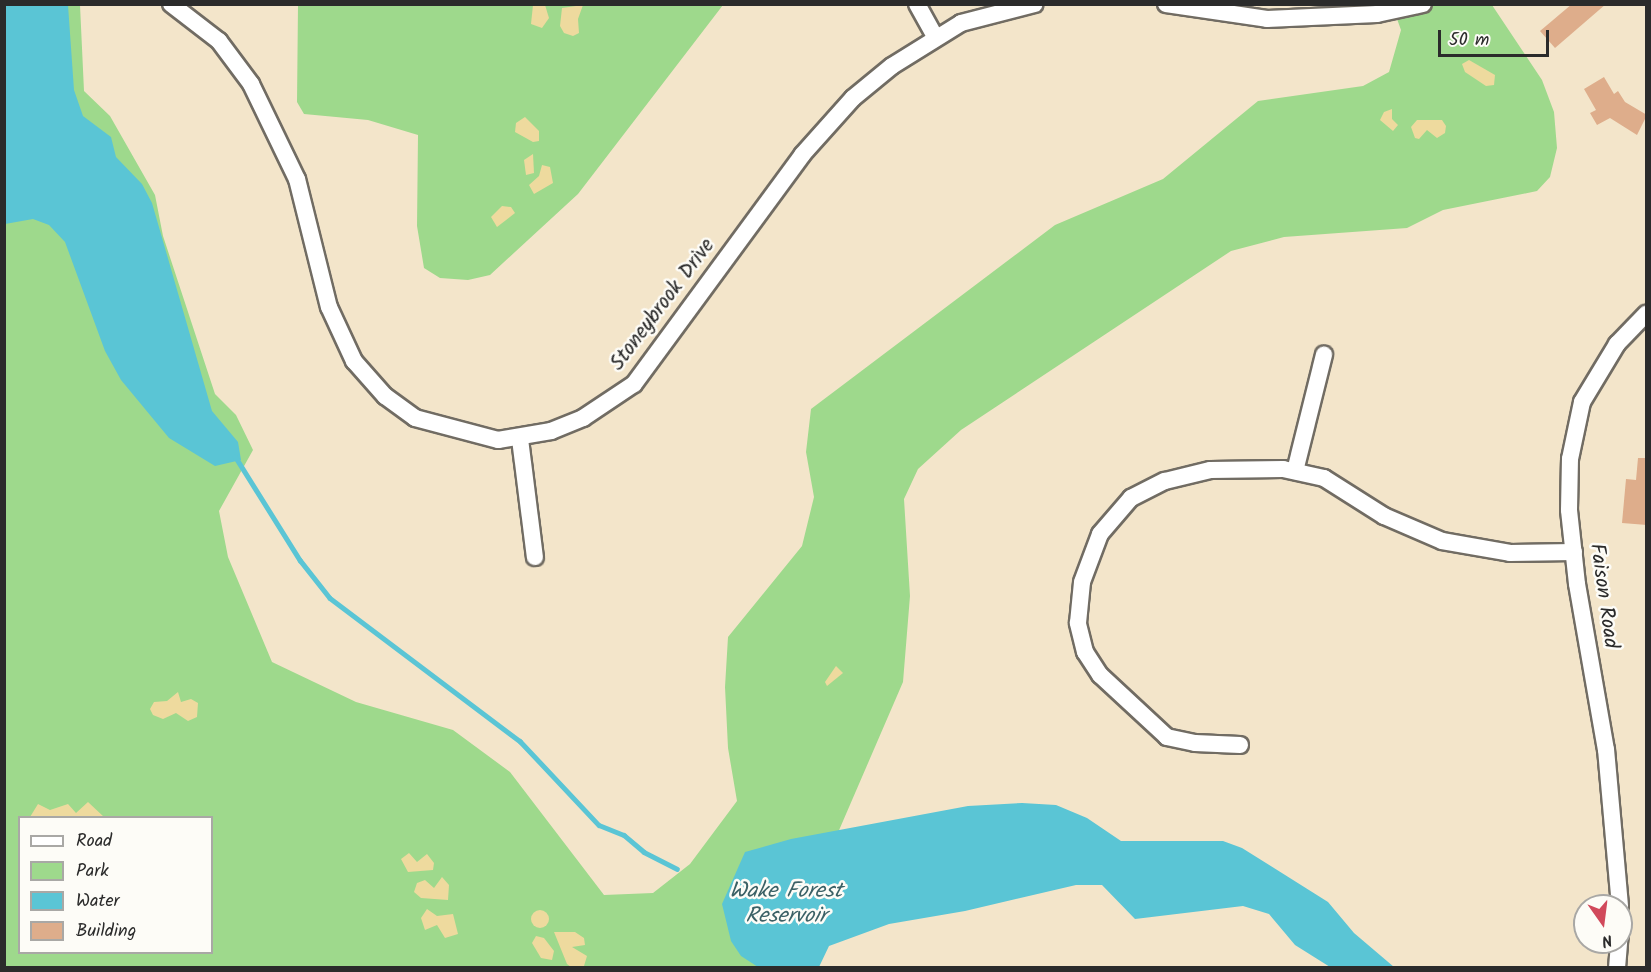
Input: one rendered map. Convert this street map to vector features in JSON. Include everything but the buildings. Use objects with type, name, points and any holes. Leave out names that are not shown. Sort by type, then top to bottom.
[{"type":"street","name":"Stoneybrook Drive","points":[[171,4],[219,41],[237,62],[271,123],[297,179],[329,307],[354,361],[385,396],[415,418],[476,437],[520,439],[583,418],[634,384],[822,132],[854,98],[935,36],[960,23],[1035,4]]},
{"type":"street","points":[[917,4],[935,36]]},
{"type":"street","points":[[1166,4],[1267,19],[1377,15],[1423,4]]},
{"type":"street","name":"Faison Road","points":[[1619,894],[1606,750],[1574,552],[1570,459],[1582,402],[1617,344],[1647,314]]},
{"type":"street","points":[[1295,471],[1324,355]]},
{"type":"street","points":[[520,439],[536,557]]},
{"type":"street","points":[[1240,745],[1180,741],[1152,725],[1092,664],[1081,638],[1079,595],[1100,534],[1131,498],[1165,481],[1210,470],[1263,467],[1324,478],[1384,516],[1442,541],[1510,553],[1574,552]]},
{"type":"green space","points":[[5,5],[80,5],[84,91],[110,116],[155,195],[163,236],[215,394],[236,415],[253,450],[219,511],[228,557],[272,662],[356,702],[453,730],[510,772],[604,895],[653,893],[690,864],[737,801],[728,748],[725,687],[728,637],[802,546],[814,497],[806,452],[811,409],[1055,225],[1163,179],[1258,101],[1363,86],[1389,72],[1401,30],[1392,5],[1492,5],[1542,80],[1554,112],[1557,148],[1550,177],[1537,191],[1443,210],[1407,228],[1284,237],[1231,251],[961,430],[918,469],[904,499],[910,596],[903,682],[780,967],[5,967]]},
{"type":"green space","points":[[298,5],[723,5],[578,194],[490,275],[468,280],[440,278],[424,268],[417,226],[418,135],[368,120],[304,114],[297,102]]},
{"type":"sand","points":[[533,5],[545,5],[549,18],[542,28],[531,24]]},
{"type":"sand","points":[[583,5],[578,19],[579,33],[573,36],[564,33],[560,26],[562,8]]},
{"type":"sand","points":[[1469,60],[1495,75],[1494,85],[1486,86],[1465,72],[1462,64]]},
{"type":"sand","points":[[1392,109],[1392,119],[1398,125],[1393,131],[1380,120],[1384,112]]},
{"type":"sand","points":[[525,117],[539,131],[539,141],[533,142],[515,132],[516,123]]},
{"type":"sand","points":[[1417,120],[1442,120],[1446,126],[1445,133],[1437,138],[1427,130],[1419,139],[1415,138],[1411,127]]},
{"type":"sand","points":[[533,154],[534,173],[526,175],[524,160]]},
{"type":"sand","points":[[542,165],[550,167],[553,183],[534,194],[529,185],[539,176]]},
{"type":"sand","points":[[502,206],[511,207],[515,213],[497,227],[491,217]]},
{"type":"sand","points":[[836,666],[843,673],[827,686],[825,682]]},
{"type":"sand","points":[[178,692],[181,702],[191,699],[198,703],[197,717],[188,721],[176,713],[163,719],[153,715],[150,709],[154,702],[167,701]]},
{"type":"sand","points":[[88,802],[103,816],[31,816],[38,804],[50,810],[68,804],[76,813]]},
{"type":"sand","points":[[409,853],[417,862],[427,854],[434,863],[433,870],[408,872],[401,859]]},
{"type":"sand","points":[[442,877],[449,885],[448,900],[421,898],[414,892],[417,883],[425,880],[434,888]]},
{"type":"sand","points":[[427,909],[437,916],[453,914],[458,934],[445,938],[437,925],[425,930],[421,918]]},
{"type":"sand","points":[[540,910],[546,913],[549,919],[546,925],[540,928],[534,925],[531,919],[534,913]]},
{"type":"sand","points":[[554,932],[575,932],[584,938],[585,945],[572,947],[587,956],[584,966],[571,967],[567,964]]},
{"type":"sand","points":[[536,936],[544,938],[554,951],[552,960],[541,958],[532,943]]},
{"type":"water","points":[[5,4],[68,5],[74,90],[83,116],[111,137],[116,157],[142,184],[152,203],[212,411],[238,442],[241,460],[215,466],[169,438],[121,380],[105,351],[65,242],[49,225],[33,219],[5,224]]},
{"type":"water","name":"Wake Forest Reservoir","points":[[1022,803],[1056,805],[1087,818],[1121,841],[1223,841],[1242,848],[1328,902],[1354,933],[1394,967],[1330,967],[1295,945],[1269,914],[1243,906],[1135,919],[1102,885],[1076,885],[965,911],[889,924],[829,946],[819,967],[758,967],[741,956],[731,941],[722,904],[745,852],[791,839],[968,806]]},
{"type":"waterway","points":[[235,456],[300,560],[330,598],[520,741],[599,825],[624,835],[644,852],[677,869]]}]
